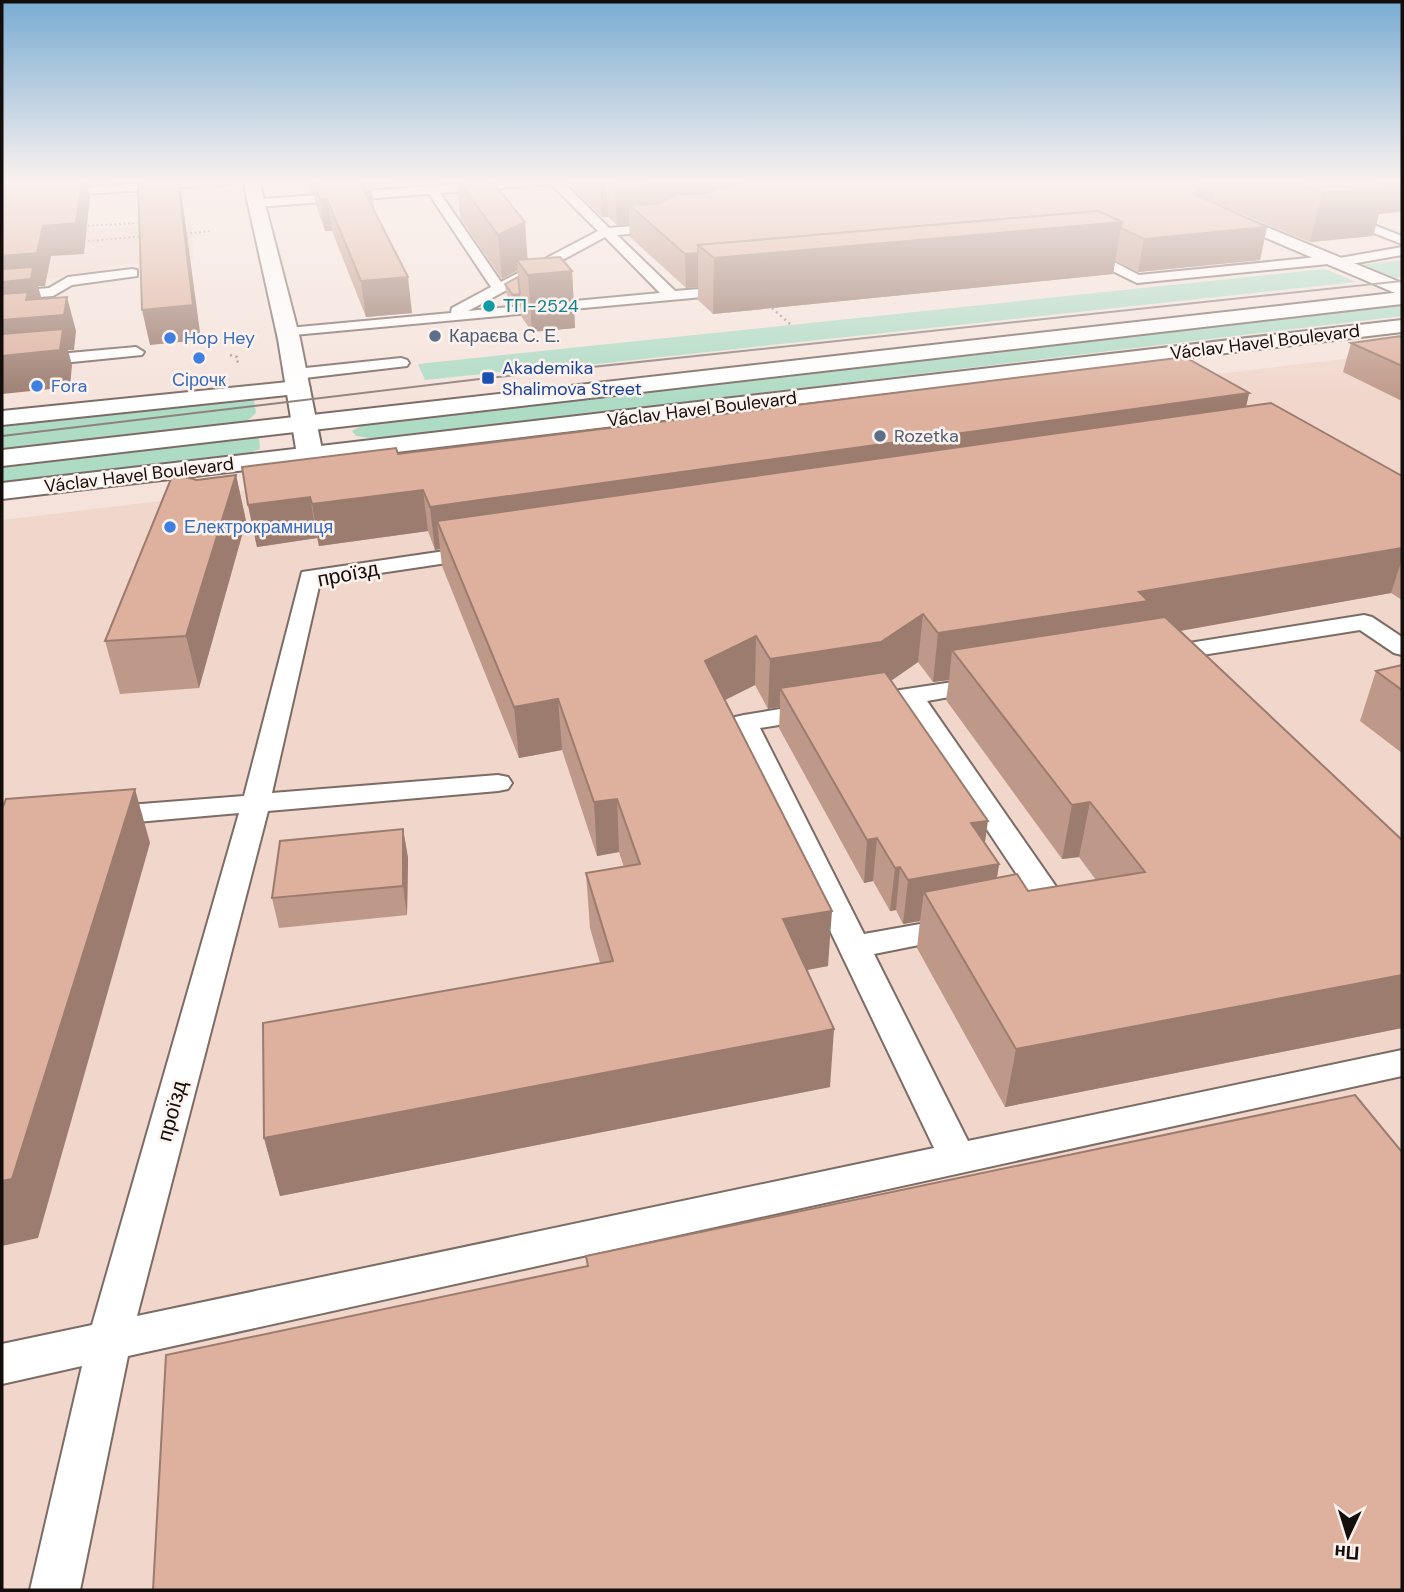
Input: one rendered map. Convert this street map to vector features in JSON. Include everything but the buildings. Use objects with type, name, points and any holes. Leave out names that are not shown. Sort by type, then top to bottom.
[{"type":"main road","points":[[269,255],[288,334],[310,455]]},
{"type":"main road","points":[[1317,255],[1402,290]]},
{"type":"main road","name":"Václav Havel Boulevard","points":[[2,458],[1402,298]]},
{"type":"main road","name":"Václav Havel Boulevard","points":[[2,491],[1402,326]]},
{"type":"main road","points":[[2,418],[297,381]]},
{"type":"lane","points":[[476,255],[499,289]]},
{"type":"lane","points":[[445,318],[562,255]]},
{"type":"lane","points":[[629,255],[671,296]]},
{"type":"lane","points":[[1269,255],[1288,264]]},
{"type":"lane","points":[[1065,259],[1092,256],[1137,279],[1372,255]]},
{"type":"lane","points":[[2,296],[52,299],[68,281],[132,271],[54,274]]},
{"type":"lane","points":[[288,334],[750,289]]},
{"type":"lane","points":[[2,364],[136,352]]},
{"type":"lane","points":[[297,381],[401,363]]},
{"type":"lane","name":"проїзд","points":[[55,1590],[109,1342],[256,803],[310,577],[502,549]]},
{"type":"lane","points":[[1142,658],[1193,660],[1364,622],[1402,649]]},
{"type":"lane","points":[[958,1159],[744,723],[1006,680]]},
{"type":"lane","points":[[911,696],[1055,908],[1015,916]]},
{"type":"lane","points":[[82,818],[498,783]]},
{"type":"lane","points":[[854,947],[975,924]]},
{"type":"lane","points":[[2,1364],[1402,1063]]},
{"type":"lane","points":[[1301,1085],[1326,1115]]},
{"type":"path","points":[[772,308],[790,324]]},
{"type":"path","points":[[230,355],[237,357]]},
{"type":"shaded area","points":[[2,255],[193,255],[193,259],[108,266],[107,274],[2,282]]},
{"type":"shaded area","points":[[1402,352],[1402,1590],[2,1590],[2,520]]},
{"type":"green space","points":[[1402,260],[1402,277],[1392,278],[1360,265]]},
{"type":"green space","points":[[1325,269],[1356,282],[425,380],[418,364]]},
{"type":"green space","points":[[1388,300],[1402,303],[1402,316],[376,439],[356,436],[352,431],[365,423]]},
{"type":"green space","points":[[243,396],[254,400],[256,413],[245,423],[2,451],[2,422]]},
{"type":"green space","points":[[244,436],[259,437],[260,449],[246,454],[2,483],[2,464]]},
{"type":"tram line","points":[[2,436],[488,378],[1402,281]]},
{"type":"place","name":"ТП-2524","points":[[489,306]]},
{"type":"place","name":"Караєва С. Е.","points":[[435,336]]},
{"type":"place","name":"Hop Hey","points":[[170,338]]},
{"type":"place","name":"Сірочк","points":[[199,358]]},
{"type":"place","name":"Akademika Shalimova Street","points":[[488,378]]},
{"type":"place","name":"Fora","points":[[37,386]]},
{"type":"place","name":"Rozetka","points":[[880,436]]},
{"type":"place","name":"Електрокрамниця","points":[[170,527]]}]
